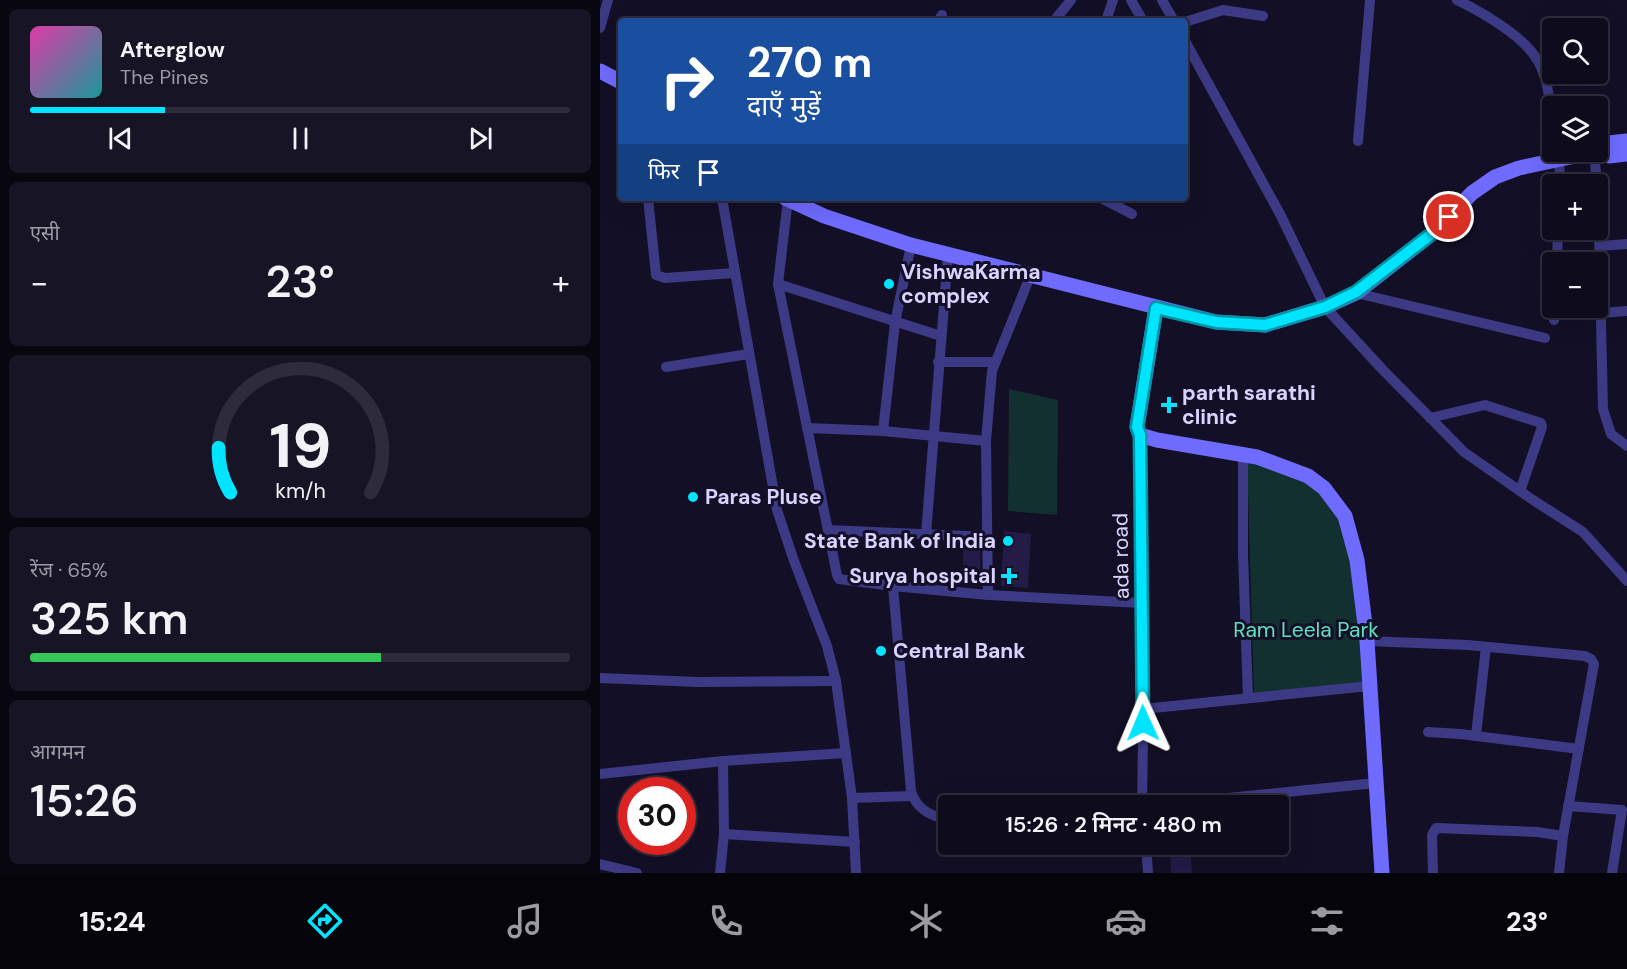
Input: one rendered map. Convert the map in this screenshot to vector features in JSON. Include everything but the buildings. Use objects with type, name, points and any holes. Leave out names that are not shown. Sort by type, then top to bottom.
[{"type":"main road","points":[[600,71],[618,80]]},
{"type":"main road","points":[[1608,143],[1627,141]]},
{"type":"main road","points":[[1608,156],[1627,154]]},
{"type":"main road","points":[[790,201],[824,216],[948,255],[1216,322],[1265,325],[1325,307],[1356,292],[1434,232],[1472,193],[1495,177],[1542,161]]},
{"type":"main road","name":"ada road","points":[[1140,435],[1137,427],[1156,308]]},
{"type":"main road","points":[[1140,435],[1257,457],[1315,480],[1340,507],[1345,516],[1357,560],[1366,641],[1382,873]]},
{"type":"street","points":[[600,28],[608,0]]},
{"type":"street","points":[[1056,18],[1071,0]]},
{"type":"street","points":[[1107,18],[1113,0]]},
{"type":"street","points":[[1131,0],[1141,18]]},
{"type":"street","points":[[1162,0],[1172,18]]},
{"type":"street","points":[[1358,141],[1370,0]]},
{"type":"street","points":[[1457,0],[1473,3],[1530,50],[1543,72],[1548,96]]},
{"type":"street","points":[[1188,21],[1223,10],[1263,16]]},
{"type":"street","points":[[1188,46],[1270,195],[1325,307],[1464,452],[1583,531],[1627,581]]},
{"type":"street","points":[[648,201],[656,275],[665,278],[734,273]]},
{"type":"street","points":[[722,201],[777,510],[790,553],[827,646],[836,681],[852,798],[856,873]]},
{"type":"street","points":[[786,201],[778,284],[839,579],[988,595],[1142,603]]},
{"type":"street","points":[[1107,201],[1132,214]]},
{"type":"street","points":[[1600,240],[1600,252]]},
{"type":"street","points":[[1600,246],[1627,244]]},
{"type":"street","points":[[882,431],[895,322],[911,245]]},
{"type":"street","points":[[926,534],[948,255]]},
{"type":"street","points":[[988,595],[986,441],[994,362],[1031,274]]},
{"type":"street","points":[[778,284],[941,336]]},
{"type":"street","points":[[1356,292],[1545,338]]},
{"type":"street","points":[[1608,312],[1627,311]]},
{"type":"street","points":[[1601,318],[1603,409],[1611,434],[1627,446]]},
{"type":"street","points":[[666,367],[748,354]]},
{"type":"street","points":[[938,362],[994,362]]},
{"type":"street","points":[[1430,418],[1485,405],[1540,423],[1542,427],[1520,491]]},
{"type":"street","points":[[807,428],[882,431],[986,441]]},
{"type":"street","name":"ada road","points":[[1140,435],[1142,795]]},
{"type":"street","points":[[1243,455],[1243,554],[1248,698]]},
{"type":"street","points":[[828,530],[988,537]]},
{"type":"street","points":[[893,586],[912,796],[918,806],[931,816],[938,818]]},
{"type":"street","points":[[1366,641],[1486,647],[1585,656],[1591,659],[1594,664],[1568,806],[1559,873]]},
{"type":"street","points":[[1476,735],[1486,647]]},
{"type":"street","points":[[600,678],[698,682],[836,681]]},
{"type":"street","points":[[1143,709],[1370,686]]},
{"type":"street","points":[[1428,732],[1476,735],[1579,749]]},
{"type":"street","points":[[600,774],[846,753]]},
{"type":"street","points":[[720,873],[724,834],[723,762]]},
{"type":"street","points":[[1258,795],[1376,783]]},
{"type":"street","points":[[852,798],[912,796]]},
{"type":"street","points":[[1568,806],[1625,810],[1612,873]]},
{"type":"street","points":[[1433,873],[1432,835],[1438,827],[1563,836]]},
{"type":"street","points":[[724,834],[855,842]]},
{"type":"street","points":[[1147,855],[1148,873]]},
{"type":"street","points":[[600,864],[637,873]]},
{"type":"green space","points":[[1009,389],[1058,400],[1057,515],[1008,511]]},
{"type":"green space","name":"Ram Leela Park","points":[[1247,460],[1316,484],[1344,516],[1357,573],[1364,682],[1254,693]]},
{"type":"place","name":"VishwaKarma complex","points":[[889,284]]},
{"type":"place","name":"parth sarathi clinic","points":[[1169,405]]},
{"type":"place","name":"Paras Pluse","points":[[693,497]]},
{"type":"place","name":"State Bank of India","points":[[1008,541]]},
{"type":"place","name":"Surya hospital","points":[[1009,576]]},
{"type":"place","name":"Central Bank","points":[[881,651]]},
{"type":"route","points":[[1143,723],[1140,435],[1137,427],[1156,308],[1216,322],[1265,325],[1325,307],[1356,292],[1434,232],[1449,217]]}]
